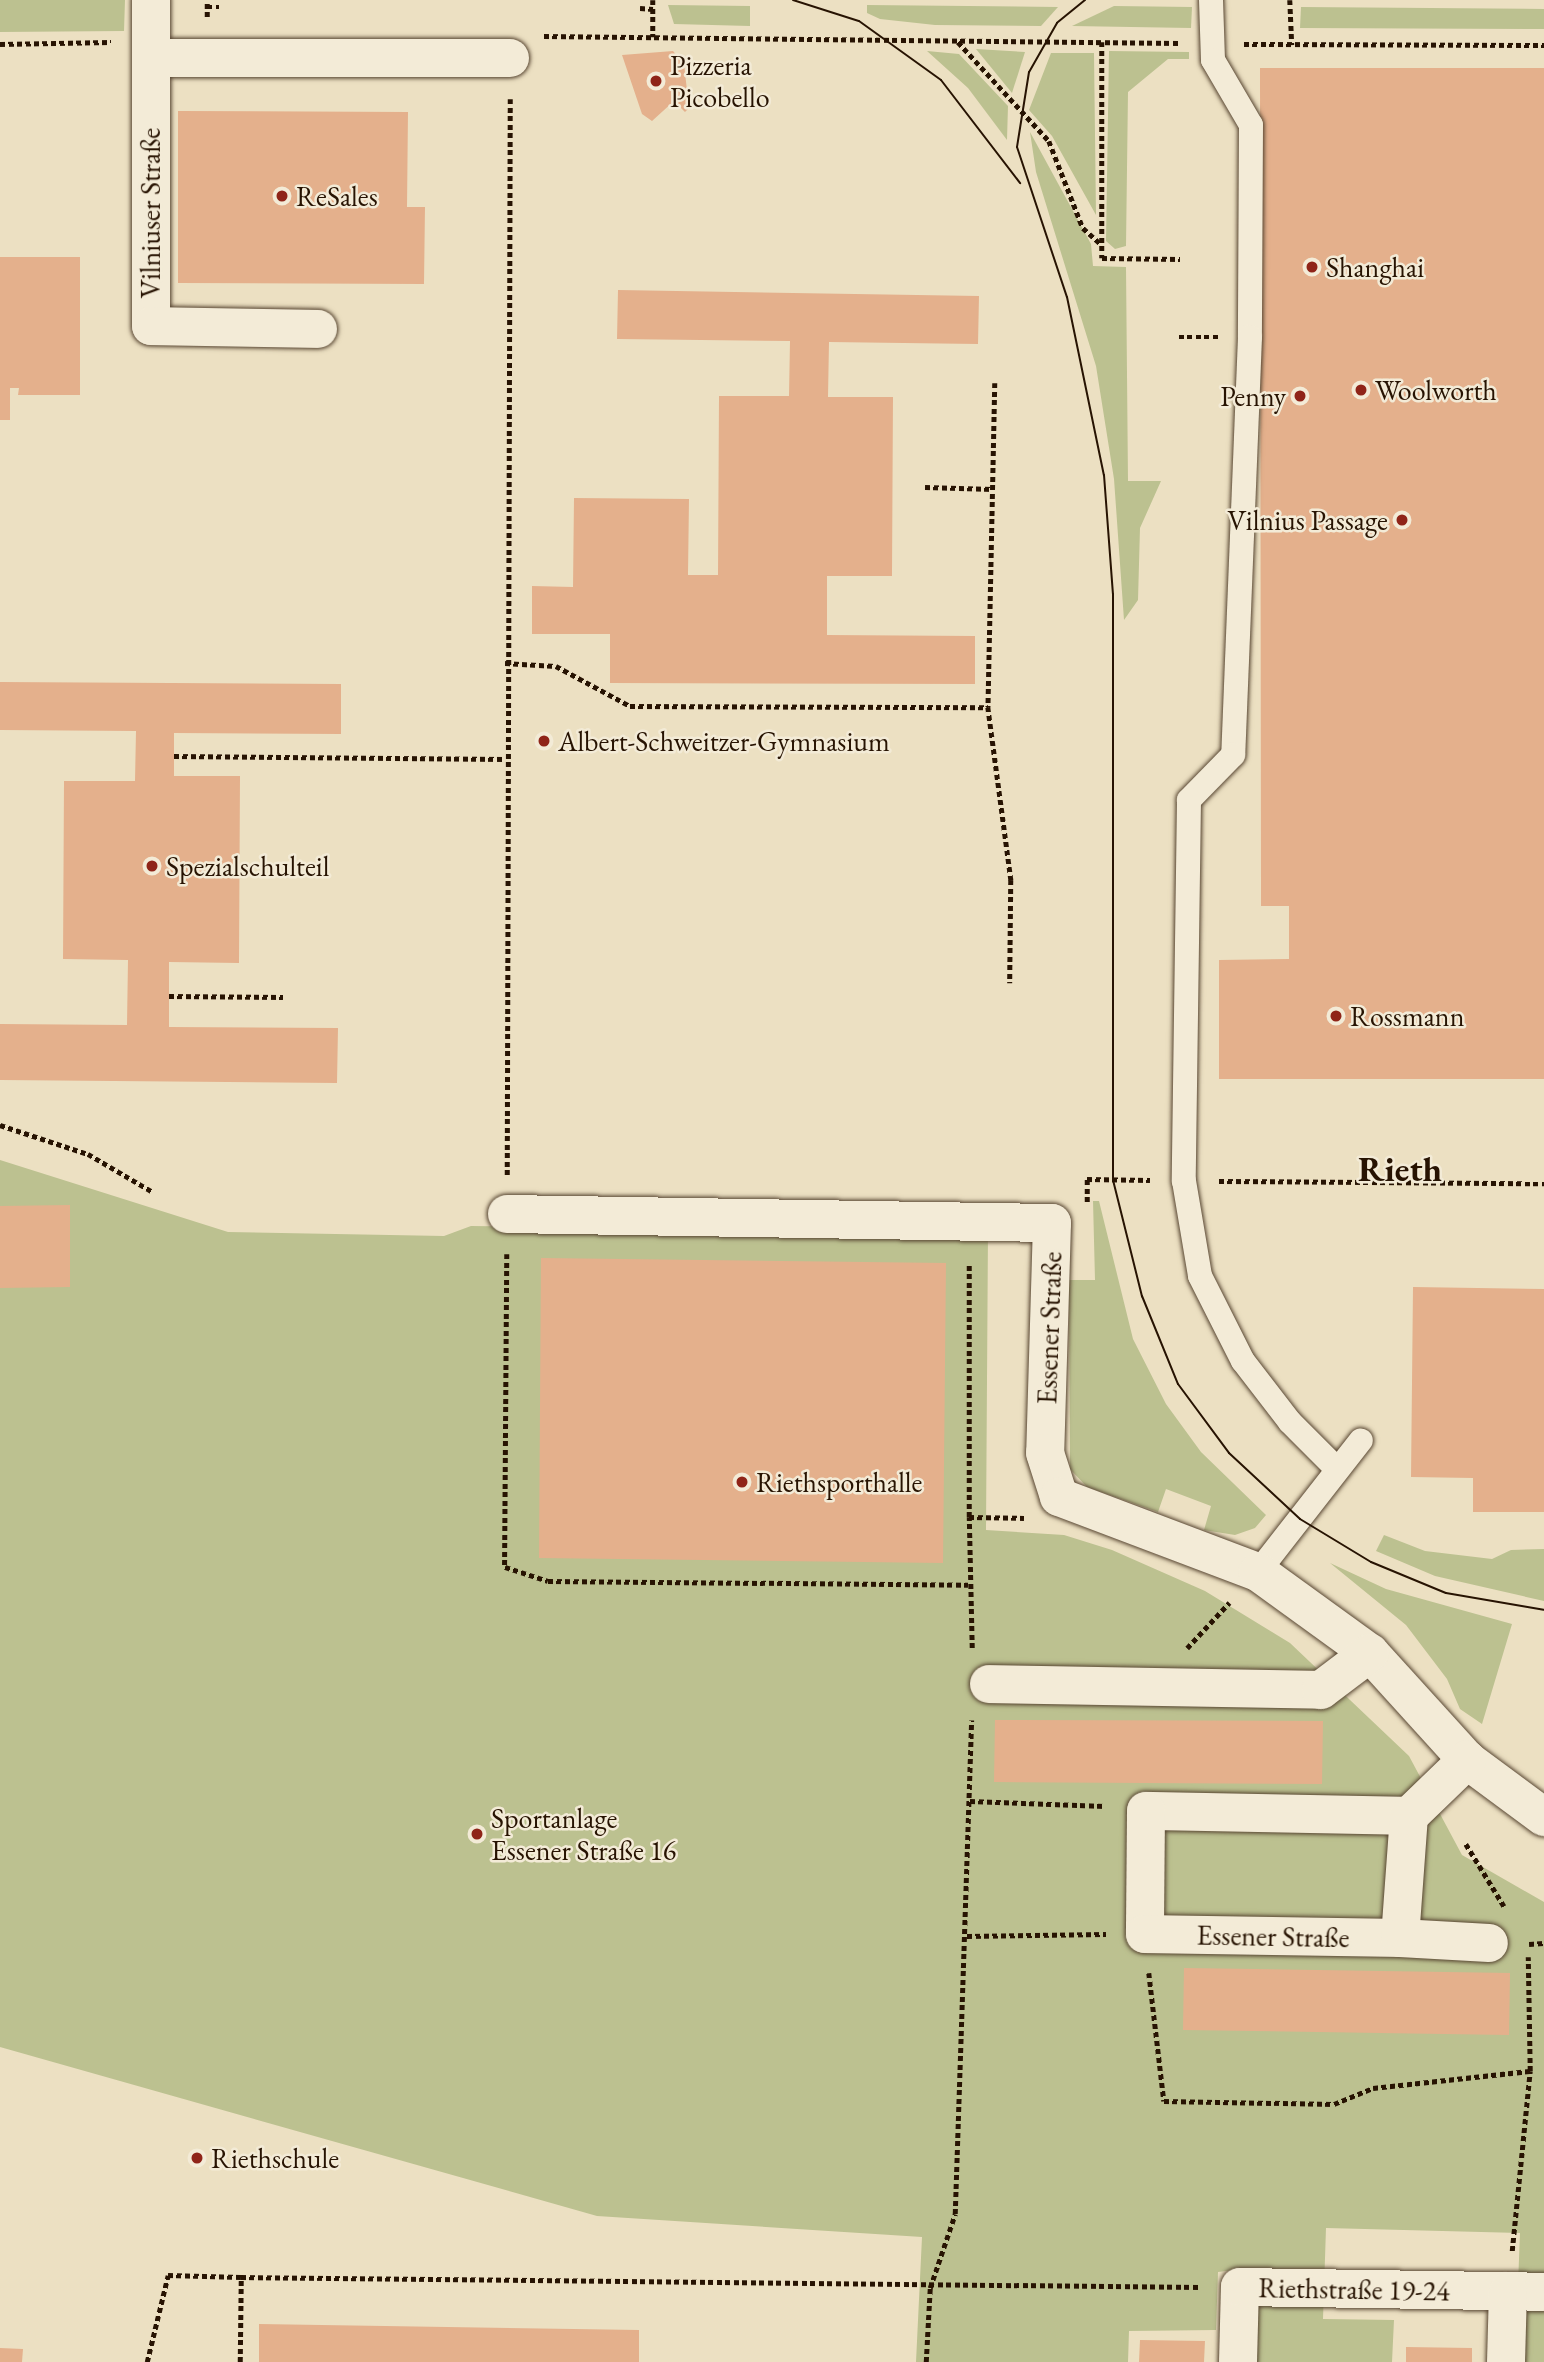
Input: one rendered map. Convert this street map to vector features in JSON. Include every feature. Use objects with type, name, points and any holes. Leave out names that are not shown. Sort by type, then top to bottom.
[{"type":"street","name":"Vilniuser Straße","points":[[151,0],[151,326],[318,330]]},
{"type":"street","points":[[151,50],[510,58]]},
{"type":"street","name":"Essener Straße","points":[[507,1214],[1052,1223],[1045,1453],[1050,1480]]},
{"type":"street","points":[[1050,1480],[1059,1497],[1082,1510],[1258,1572],[1370,1653],[1467,1760],[1544,1817]]},
{"type":"street","points":[[977,1684],[1321,1690],[1370,1653]]},
{"type":"street","points":[[1400,1938],[1409,1816],[1467,1760]]},
{"type":"street","points":[[1145,1934],[1146,1811],[1409,1816]]},
{"type":"street","name":"Essener Straße","points":[[1145,1934],[1400,1938],[1506,1929]]},
{"type":"street","name":"Riethstraße 19-24","points":[[1238,2362],[1240,2287],[1526,2291]]},
{"type":"street","points":[[1506,2362],[1526,2291]]},
{"type":"lane","points":[[1211,0],[1212,52],[1251,125],[1250,337],[1233,755],[1189,800],[1185,1181],[1200,1276],[1243,1362],[1290,1422],[1337,1469]]},
{"type":"lane","points":[[1258,1572],[1361,1440]]},
{"type":"path","points":[[653,0],[653,37]]},
{"type":"path","points":[[1290,0],[1292,45]]},
{"type":"path","points":[[207,7],[219,7]]},
{"type":"path","points":[[640,8],[653,9]]},
{"type":"path","points":[[968,1585],[548,1581],[505,1567],[505,663],[510,36],[1102,43],[1212,52],[1292,45],[1544,45]]},
{"type":"path","points":[[957,41],[1049,141],[1083,228],[1101,244]]},
{"type":"path","points":[[1102,43],[1102,258],[1180,259]]},
{"type":"path","points":[[0,44],[151,50]]},
{"type":"path","points":[[995,383],[988,707],[1012,880],[1010,983]]},
{"type":"path","points":[[925,487],[993,489]]},
{"type":"path","points":[[505,663],[556,666],[630,706],[988,707]]},
{"type":"path","points":[[174,756],[505,759]]},
{"type":"path","points":[[169,996],[284,998]]},
{"type":"path","points":[[0,1125],[88,1154],[153,1192]]},
{"type":"path","points":[[1087,1218],[1087,1180],[1544,1183]]},
{"type":"path","points":[[926,2362],[930,2288],[955,2214],[970,1801],[977,1684],[968,1585],[970,1222]]},
{"type":"path","points":[[969,1517],[1035,1518],[1050,1480]]},
{"type":"path","points":[[1143,1686],[1258,1572]]},
{"type":"path","points":[[970,1801],[1146,1811]]},
{"type":"path","points":[[1466,1844],[1506,1929],[1528,1944],[1530,2071],[1526,2291]]},
{"type":"path","points":[[967,1936],[1145,1934],[1164,2101],[1334,2104],[1373,2088],[1530,2071]]},
{"type":"path","points":[[146,2362],[168,2275],[930,2288],[1240,2287]]},
{"type":"path","points":[[240,2362],[241,2277]]},
{"type":"green space","points":[[0,0],[125,0],[124,31],[0,32]]},
{"type":"green space","points":[[668,5],[750,6],[750,26],[674,24]]},
{"type":"green space","points":[[867,5],[1058,7],[1041,26],[935,25],[880,19],[867,13]]},
{"type":"green space","points":[[1114,6],[1192,7],[1191,28],[1072,26]]},
{"type":"green space","points":[[1301,7],[1544,9],[1544,29],[1300,28]]},
{"type":"green space","points":[[976,49],[1025,52],[1012,93]]},
{"type":"green space","points":[[927,51],[959,54],[1008,106],[1007,140],[968,88]]},
{"type":"green space","points":[[1109,51],[1189,52],[1189,59],[1168,59],[1128,92],[1126,246],[1115,249],[1106,241]]},
{"type":"green space","points":[[1051,53],[1094,53],[1096,215],[1052,136],[1029,110]]},
{"type":"green space","points":[[1030,132],[1091,244],[1093,266],[1126,267],[1128,481],[1161,481],[1140,528],[1138,600],[1124,620],[1114,479],[1096,366],[1036,172]]},
{"type":"green space","name":"Sportanlage Essener Straße 16","points":[[0,1160],[228,1232],[444,1236],[471,1226],[988,1232],[986,1530],[1064,1535],[1112,1550],[1205,1591],[1290,1643],[1409,1756],[1462,1855],[1544,1902],[1544,2362],[1515,2362],[1520,2233],[1326,2228],[1323,2319],[1394,2320],[1392,2362],[1248,2362],[1249,2268],[1218,2272],[1216,2330],[1129,2331],[1128,2362],[916,2362],[922,2237],[597,2216],[0,2047]]},
{"type":"green space","points":[[1093,1201],[1099,1201],[1133,1339],[1166,1404],[1201,1452],[1266,1515],[1255,1528],[1235,1535],[1204,1530],[1211,1506],[1166,1489],[1158,1512],[1087,1487],[1070,1469],[1069,1280],[1095,1280]]},
{"type":"green space","points":[[1384,1535],[1425,1551],[1492,1559],[1511,1550],[1544,1549],[1544,1601],[1435,1576],[1376,1551]]},
{"type":"green space","points":[[1330,1563],[1386,1589],[1512,1624],[1482,1724],[1460,1709],[1447,1679],[1406,1625]]},
{"type":"building","points":[[673,51],[684,64],[689,108],[685,112],[674,101],[652,121],[642,114],[622,55]]},
{"type":"building","name":"Vilnius Passage","points":[[1260,68],[1544,68],[1544,1079],[1219,1079],[1219,960],[1289,959],[1289,906],[1261,906]]},
{"type":"building","points":[[178,111],[408,112],[407,207],[425,207],[424,284],[178,283]]},
{"type":"building","points":[[0,257],[80,257],[80,395],[18,395],[19,388],[10,388],[10,420],[0,420]]},
{"type":"building","name":"Albert-Schweitzer-Gymnasium","points":[[618,290],[979,296],[978,344],[829,342],[828,397],[893,397],[892,576],[827,576],[827,635],[975,636],[975,684],[610,683],[610,634],[532,634],[532,586],[573,587],[574,498],[689,499],[688,575],[718,575],[719,396],[789,396],[790,341],[617,339]]},
{"type":"building","name":"Spezialschulteil","points":[[0,682],[341,684],[341,734],[174,733],[174,776],[240,776],[239,963],[169,962],[169,1027],[338,1028],[337,1083],[0,1080],[0,1024],[127,1025],[128,960],[63,959],[64,781],[135,781],[136,731],[0,730]]},
{"type":"building","points":[[70,1205],[70,1287],[0,1288],[0,1206]]},
{"type":"building","name":"Riethsporthalle","points":[[541,1258],[946,1263],[943,1563],[539,1558]]},
{"type":"building","points":[[1413,1287],[1544,1289],[1544,1512],[1473,1512],[1473,1478],[1411,1477]]},
{"type":"building","points":[[995,1720],[1323,1721],[1322,1784],[994,1782]]},
{"type":"building","points":[[1184,1968],[1510,1973],[1509,2035],[1183,2030]]},
{"type":"building","points":[[259,2324],[639,2330],[639,2362],[259,2362]]},
{"type":"building","points":[[1140,2340],[1205,2341],[1204,2362],[1139,2362]]},
{"type":"building","points":[[1406,2347],[1472,2348],[1472,2362],[1406,2362]]},
{"type":"building","points":[[0,2348],[23,2349],[22,2362],[0,2362]]},
{"type":"tram line","points":[[793,0],[859,21],[941,80],[1020,183]]},
{"type":"tram line","points":[[1085,0],[1057,23],[1029,72],[1017,147],[1067,297],[1104,475],[1113,594],[1113,1180],[1142,1296],[1178,1384],[1229,1453],[1300,1519],[1371,1562],[1446,1593],[1544,1610]]},
{"type":"place","name":"Pizzeria Picobello","points":[[656,81]]},
{"type":"place","name":"ReSales","points":[[282,196]]},
{"type":"place","name":"Shanghai","points":[[1312,267]]},
{"type":"place","name":"Woolworth","points":[[1361,390]]},
{"type":"place","name":"Penny","points":[[1300,396]]},
{"type":"place","name":"Vilnius Passage","points":[[1402,520]]},
{"type":"place","name":"Albert-Schweitzer-Gymnasium","points":[[544,741]]},
{"type":"place","name":"Spezialschulteil","points":[[152,866]]},
{"type":"place","name":"Rossmann","points":[[1336,1016]]},
{"type":"place","name":"Riethsporthalle","points":[[742,1482]]},
{"type":"place","name":"Sportanlage Essener Straße 16","points":[[477,1834]]},
{"type":"place","name":"Riethschule","points":[[197,2158]]},
{"type":"district","name":"Rieth","points":[[1400,1169]]}]
